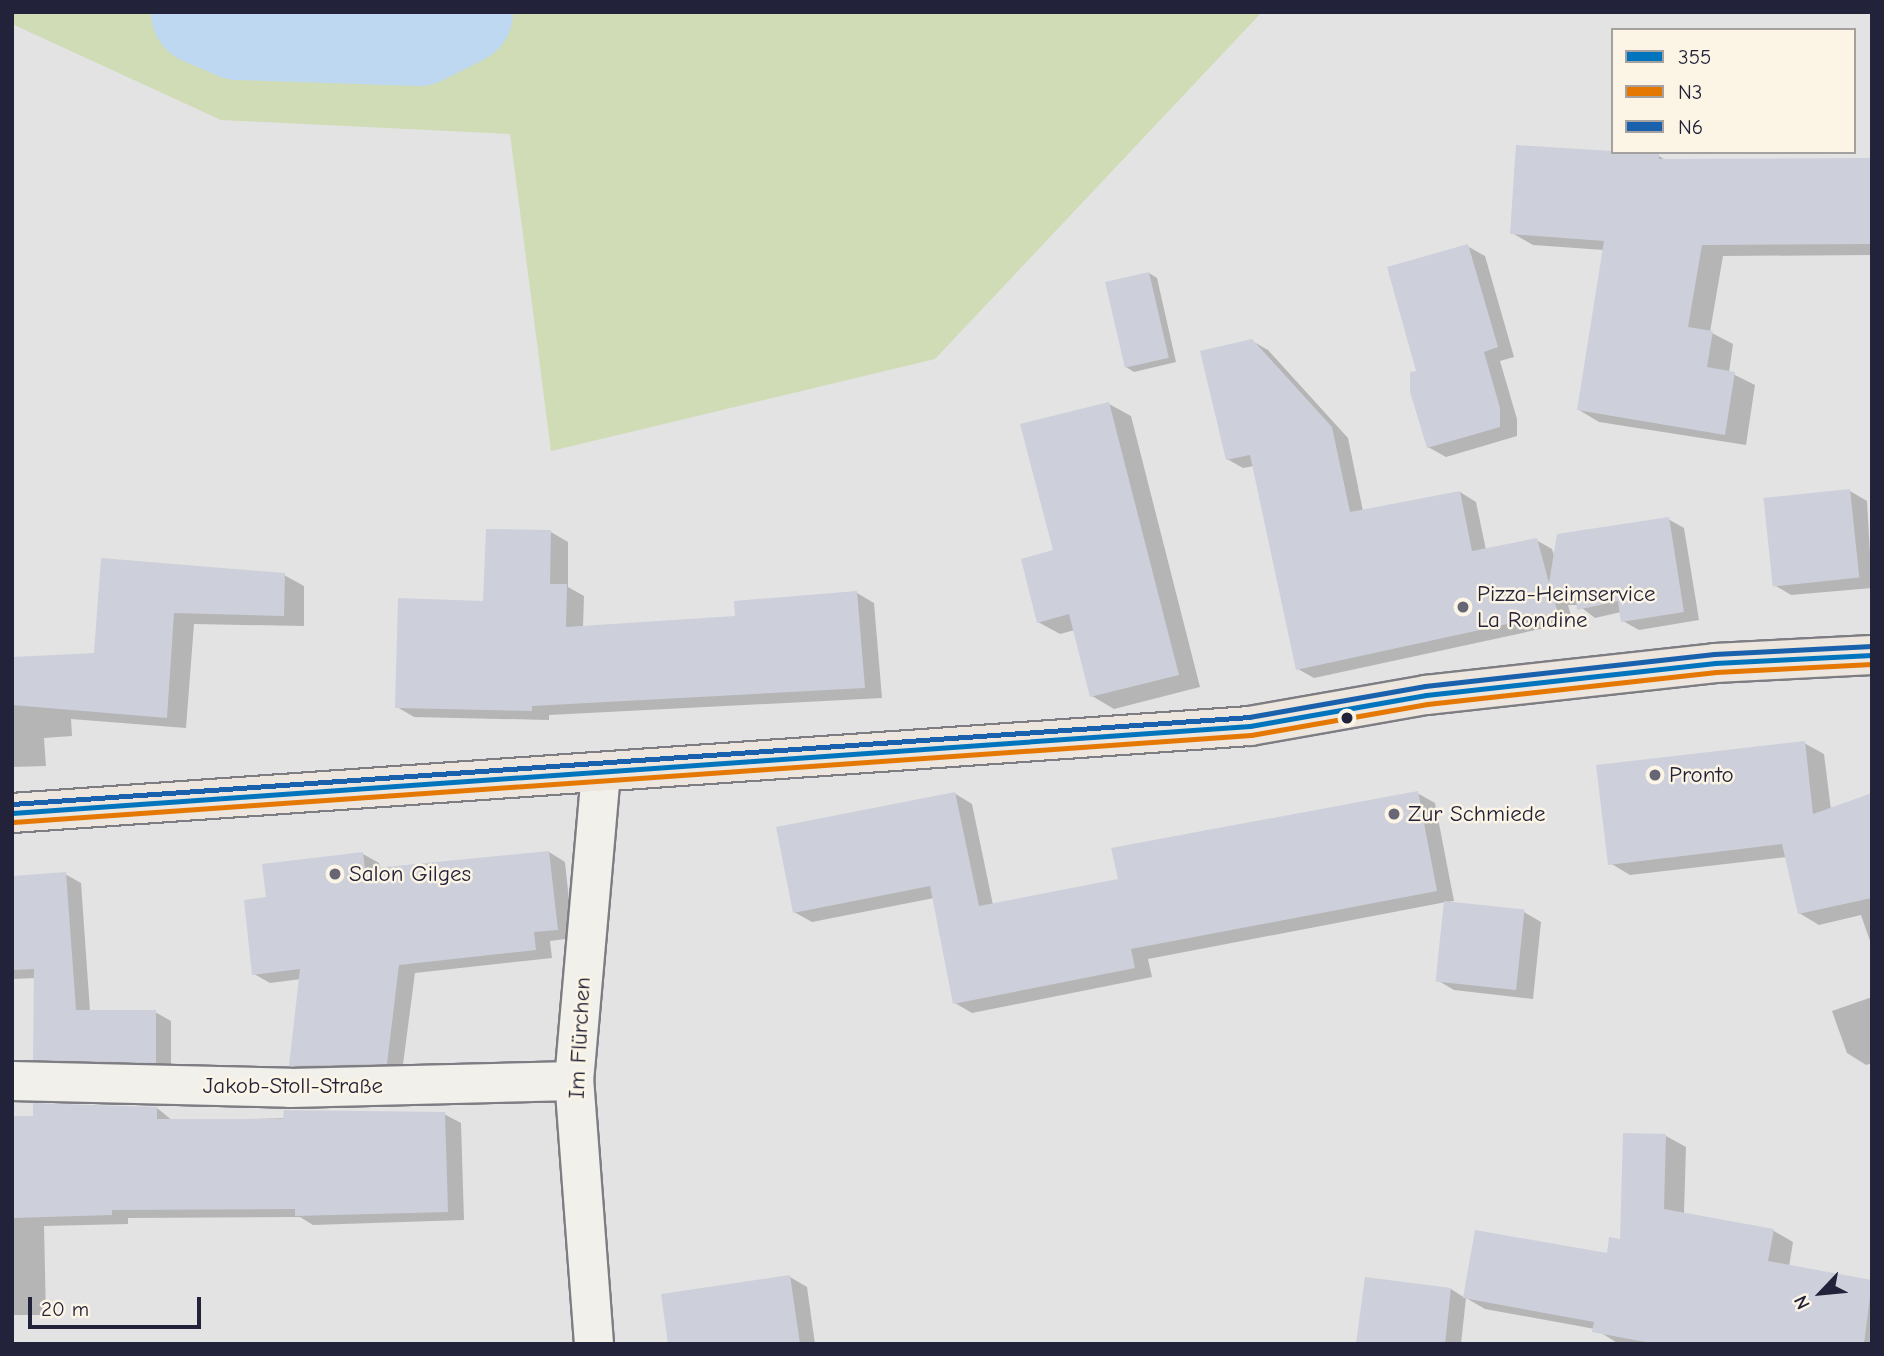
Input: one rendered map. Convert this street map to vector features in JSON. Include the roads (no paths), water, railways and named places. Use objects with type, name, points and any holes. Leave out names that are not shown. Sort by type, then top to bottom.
[{"type":"main road","points":[[12,813],[601,774],[1250,726],[1467,690],[1715,663],[1872,655]]},
{"type":"lane","name":"Im Flürchen","points":[[594,1344],[574,1081],[601,774]]},
{"type":"lane","name":"Jakob-Stoll-Straße","points":[[12,1081],[290,1088],[574,1081]]},
{"type":"waterway","points":[[203,12],[238,27],[418,33],[460,12]]},
{"type":"place","name":"Pizza-Heimservice La Rondine","points":[[1463,607]]},
{"type":"place","name":"Pronto","points":[[1655,775]]},
{"type":"place","name":"Zur Schmiede","points":[[1394,814]]},
{"type":"place","name":"Salon Gilges","points":[[335,874]]}]
